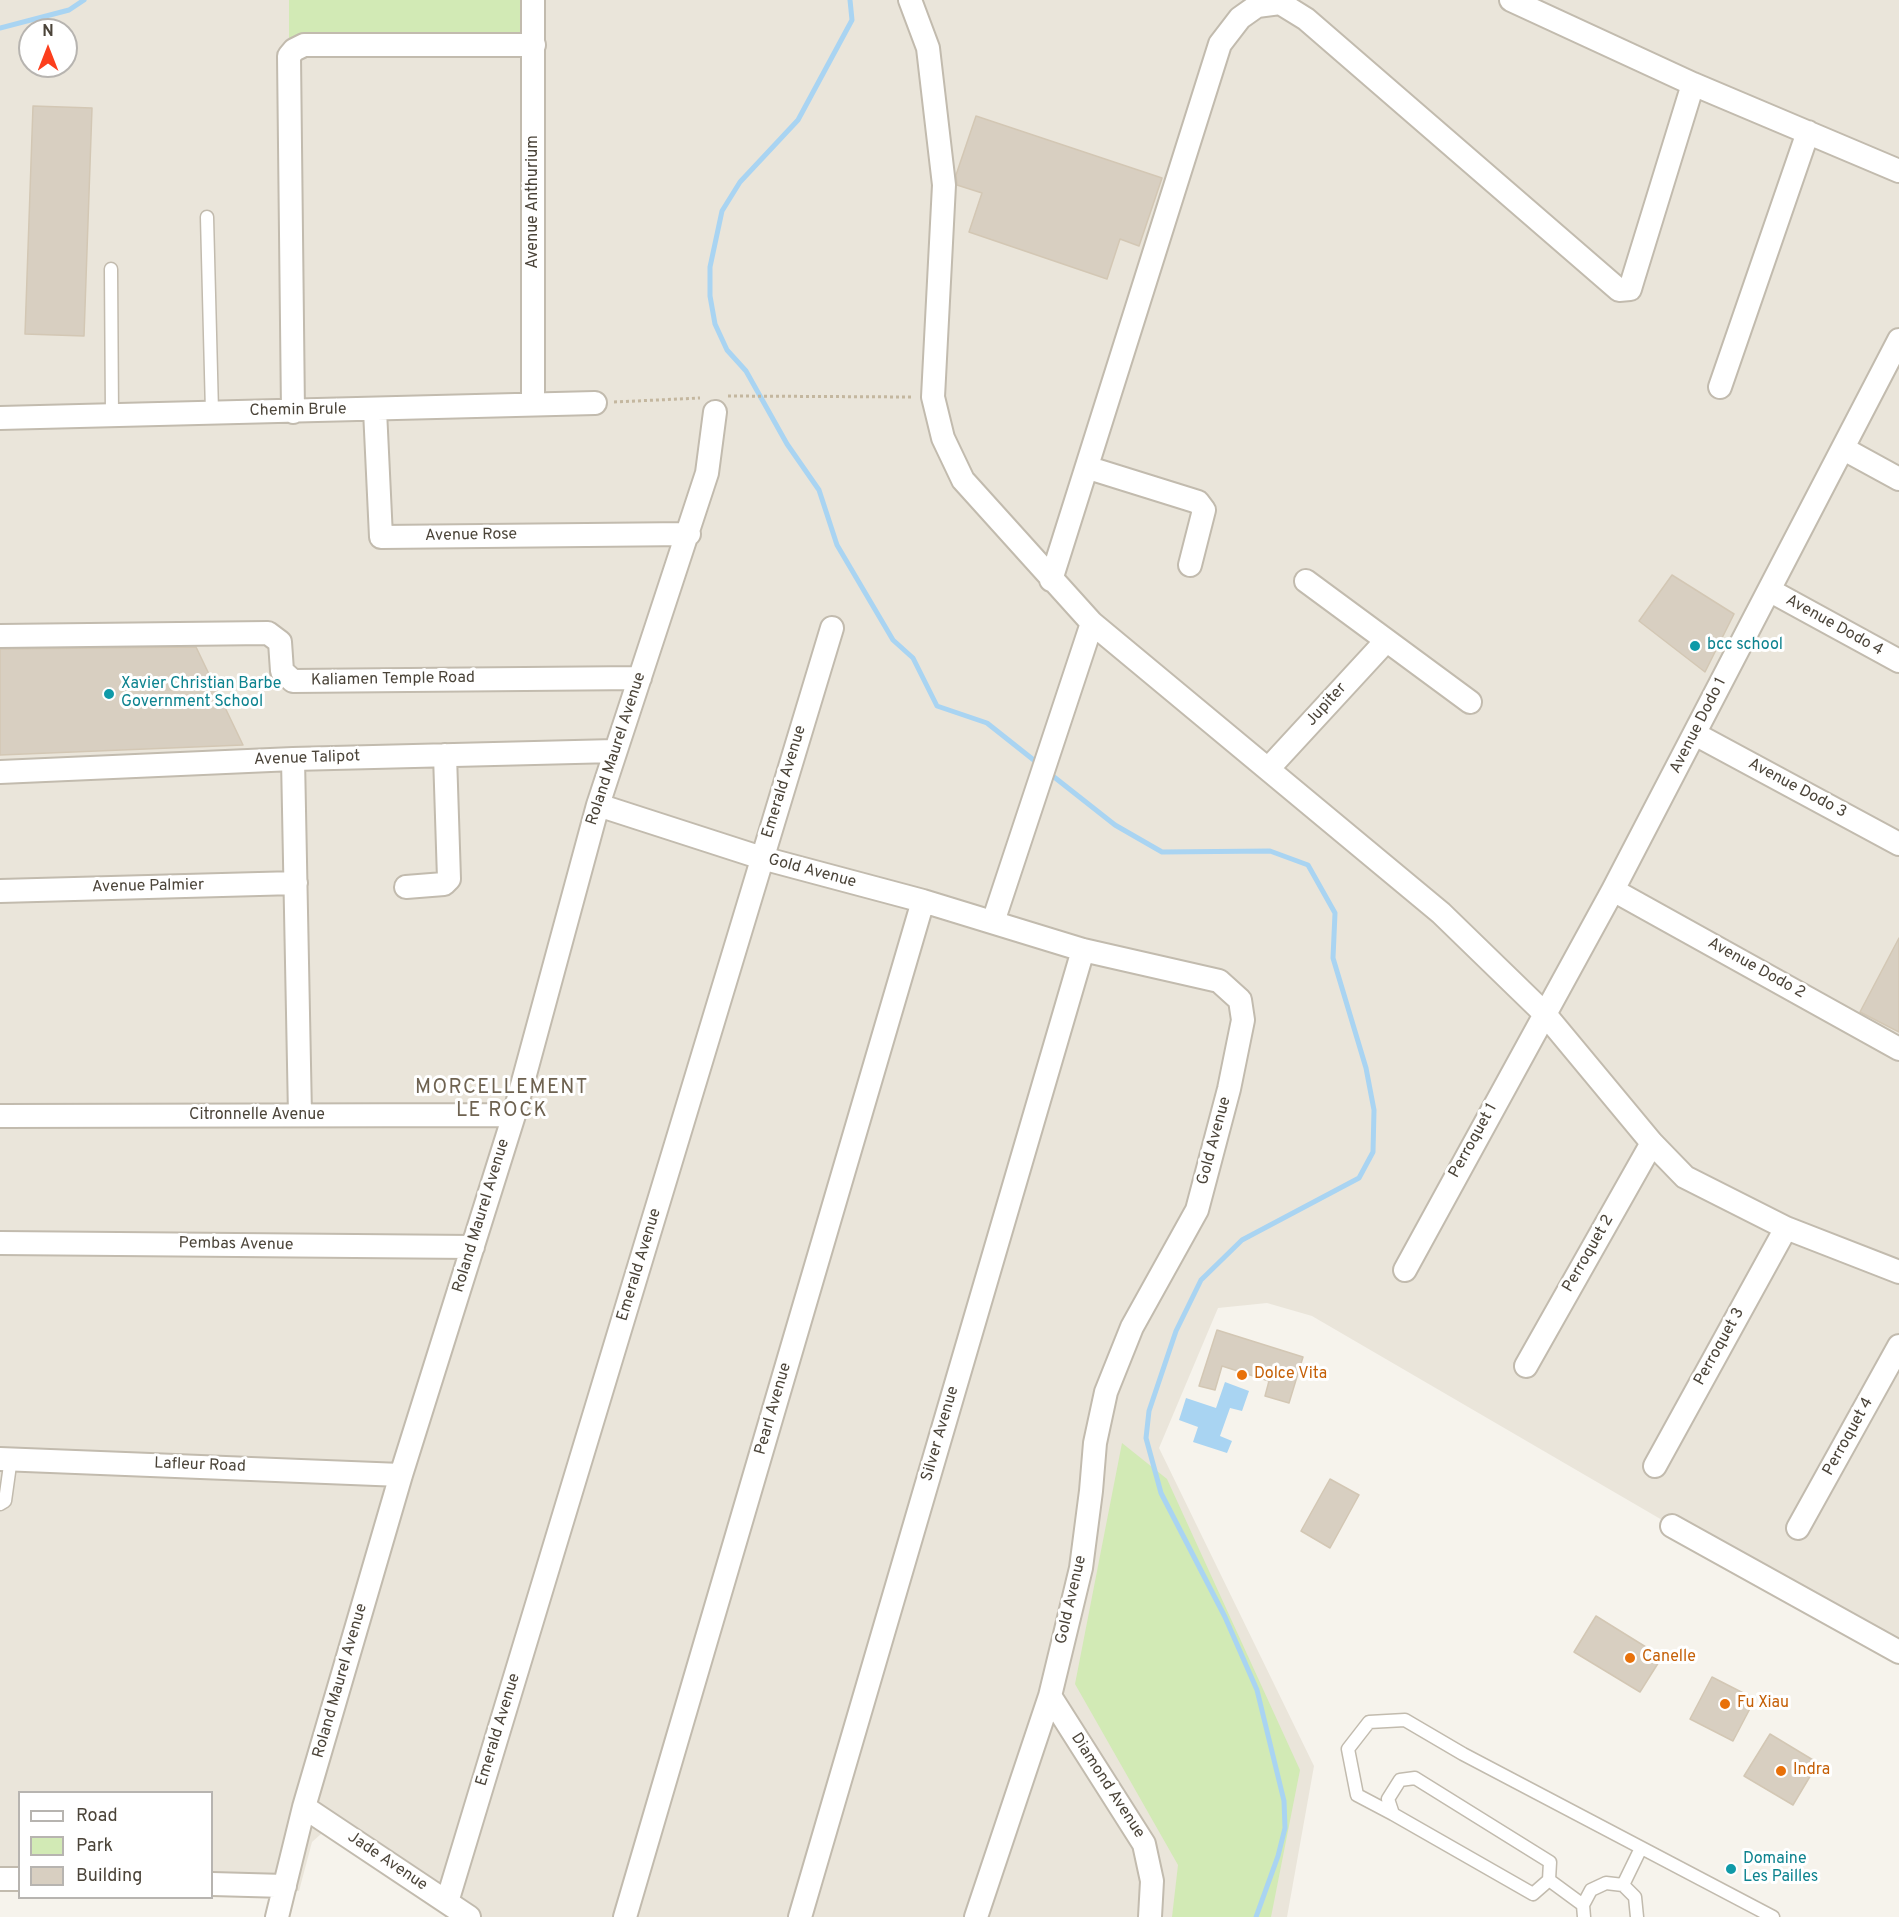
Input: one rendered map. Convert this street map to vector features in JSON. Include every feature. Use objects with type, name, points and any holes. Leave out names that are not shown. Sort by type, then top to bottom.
[{"type":"street","name":"Avenue Anthurium","points":[[533,0],[533,404]]},
{"type":"street","points":[[910,0],[928,48],[944,185],[933,397],[943,438],[963,480],[1092,623],[1441,913],[1544,1013],[1652,1143],[1685,1177],[1786,1228],[1899,1272]]},
{"type":"street","points":[[1511,0],[1693,84],[1899,171]]},
{"type":"street","points":[[1051,580],[1089,468],[1220,44],[1239,18],[1257,6],[1280,3],[1306,19],[1619,290],[1630,289],[1693,84]]},
{"type":"street","points":[[293,412],[289,56],[294,50],[304,45],[534,45]]},
{"type":"street","points":[[1720,387],[1808,132]]},
{"type":"street","name":"Avenue Dodo 1","points":[[1544,1013],[1695,734],[1899,340]]},
{"type":"street","name":"Roland Maurel Avenue","points":[[277,1917],[304,1807],[401,1474],[514,1115],[598,805],[689,534],[711,456],[716,402]]},
{"type":"street","name":"Chemin Brule","points":[[0,418],[595,403]]},
{"type":"street","name":"Avenue Rose","points":[[375,410],[381,537],[689,534]]},
{"type":"street","points":[[1844,449],[1899,479]]},
{"type":"street","points":[[1089,468],[1198,502],[1204,510],[1190,565]]},
{"type":"street","points":[[1306,581],[1470,702]]},
{"type":"street","name":"Avenue Dodo 4","points":[[1768,590],[1899,661]]},
{"type":"street","points":[[993,922],[1092,623]]},
{"type":"street","name":"Emerald Avenue","points":[[447,1902],[832,628]]},
{"type":"street","name":"Kaliamen Temple Road","points":[[0,636],[268,633],[280,642],[282,671],[293,681],[640,678]]},
{"type":"street","name":"Jupiter","points":[[1268,769],[1386,641]]},
{"type":"street","name":"Avenue Dodo 3","points":[[1695,734],[1899,844]]},
{"type":"street","name":"Avenue Talipot","points":[[0,772],[293,759],[615,751]]},
{"type":"street","points":[[406,887],[444,884],[449,879],[445,755]]},
{"type":"street","points":[[293,759],[300,1116]]},
{"type":"street","name":"Gold Avenue","points":[[598,805],[762,858],[993,922],[1083,950],[1219,981],[1239,1000],[1243,1020],[1229,1089],[1197,1210],[1132,1327],[1106,1392],[1095,1443],[1081,1568],[1050,1696],[976,1917]]},
{"type":"street","name":"Avenue Palmier","points":[[0,891],[296,883]]},
{"type":"street","name":"Avenue Dodo 2","points":[[1612,890],[1899,1049]]},
{"type":"street","name":"Pearl Avenue","points":[[625,1917],[922,902]]},
{"type":"street","name":"Silver Avenue","points":[[800,1917],[1083,950]]},
{"type":"street","name":"Perroquet 1","points":[[1405,1270],[1544,1013]]},
{"type":"street","name":"Citronnelle Avenue","points":[[0,1116],[514,1115]]},
{"type":"street","name":"Perroquet 2","points":[[1526,1365],[1652,1143]]},
{"type":"street","name":"Perroquet 3","points":[[1655,1466],[1786,1228]]},
{"type":"street","name":"Pembas Avenue","points":[[0,1243],[473,1248]]},
{"type":"street","name":"Perroquet 4","points":[[1798,1528],[1899,1346]]},
{"type":"street","name":"Lafleur Road","points":[[5,1459],[401,1474]]},
{"type":"street","points":[[1672,1526],[1899,1652]]},
{"type":"street","name":"Diamond Avenue","points":[[1050,1696],[1144,1844],[1152,1881],[1150,1917]]},
{"type":"street","name":"Jade Avenue","points":[[304,1807],[470,1917]]},
{"type":"street","points":[[0,1879],[18,1879]]},
{"type":"street","points":[[213,1884],[285,1886]]},
{"type":"lane","points":[[207,217],[212,412]]},
{"type":"lane","points":[[111,269],[112,416]]},
{"type":"lane","points":[[0,1504],[5,1501],[5,1459]]},
{"type":"lane","points":[[1393,1814],[1388,1799],[1400,1780],[1415,1778],[1550,1862],[1549,1880],[1533,1894],[1357,1795],[1348,1749],[1369,1722],[1405,1720],[1463,1754],[1773,1917]]},
{"type":"lane","points":[[1623,1885],[1641,1848]]},
{"type":"lane","points":[[1549,1880],[1583,1911],[1591,1890],[1606,1883],[1623,1885],[1635,1897],[1637,1917]]},
{"type":"path","points":[[595,403],[716,402],[746,396],[933,397]]},
{"type":"shaded area","points":[[0,0],[1899,0],[1899,1658],[1312,1316],[1267,1303],[1218,1308],[1159,1448],[1314,1766],[1287,1917],[458,1917],[333,1833],[321,1834],[312,1842],[299,1891],[213,1889],[213,1791],[18,1791],[18,1885],[0,1885]]},
{"type":"green space","points":[[289,0],[522,0],[523,36],[289,40]]},
{"type":"green space","points":[[1122,1443],[1167,1479],[1300,1770],[1271,1917],[1172,1917],[1178,1865],[1075,1684]]},
{"type":"water","points":[[1225,1382],[1249,1391],[1242,1411],[1230,1408],[1220,1436],[1232,1441],[1227,1453],[1193,1442],[1198,1427],[1179,1420],[1186,1398],[1216,1408]]},
{"type":"building","points":[[33,106],[92,108],[84,336],[25,334]]},
{"type":"building","points":[[976,116],[1162,178],[1139,246],[1120,239],[1107,279],[969,232],[982,193],[957,185],[956,175]]},
{"type":"building","name":"bcc school","points":[[1672,575],[1734,614],[1705,672],[1639,621]]},
{"type":"building","name":"Xavier Christian Barbe Government School","points":[[196,647],[243,745],[0,755],[0,649]]},
{"type":"building","points":[[1899,938],[1899,1032],[1860,1012]]},
{"type":"building","points":[[1217,1330],[1303,1357],[1289,1403],[1265,1396],[1269,1381],[1222,1366],[1215,1390],[1199,1386]]},
{"type":"building","points":[[1330,1479],[1359,1495],[1330,1548],[1301,1531]]},
{"type":"building","points":[[1596,1616],[1662,1657],[1640,1692],[1574,1652]]},
{"type":"building","points":[[1712,1677],[1755,1699],[1733,1741],[1690,1719]]},
{"type":"building","points":[[1770,1734],[1818,1763],[1793,1805],[1744,1776]]},
{"type":"waterway","points":[[0,28],[69,10],[84,0]]},
{"type":"waterway","points":[[850,0],[852,20],[798,120],[740,182],[722,211],[710,267],[710,296],[715,324],[727,350],[746,371],[787,444],[819,490],[837,545],[893,640],[913,658],[937,706],[987,723],[1040,765]]},
{"type":"waterway","points":[[1049,773],[1115,825],[1162,852],[1270,851],[1308,865],[1335,913],[1333,958],[1366,1068],[1374,1110],[1373,1152],[1359,1178],[1242,1240],[1201,1280],[1176,1331],[1149,1411],[1146,1438],[1161,1493],[1225,1617],[1257,1690],[1284,1801],[1285,1828],[1278,1856],[1256,1917]]},
{"type":"place","name":"bcc school","points":[[1695,646]]},
{"type":"place","name":"Xavier Christian Barbe Government School","points":[[109,694]]},
{"type":"place","name":"Dolce Vita","points":[[1242,1375]]},
{"type":"place","name":"Canelle","points":[[1630,1658]]},
{"type":"place","name":"Fu Xiau","points":[[1725,1704]]},
{"type":"place","name":"Indra","points":[[1781,1771]]},
{"type":"place","name":"Domaine Les Pailles","points":[[1731,1869]]},
{"type":"district","name":"MORCELLEMENT LE ROCK","points":[[502,1100]]}]
